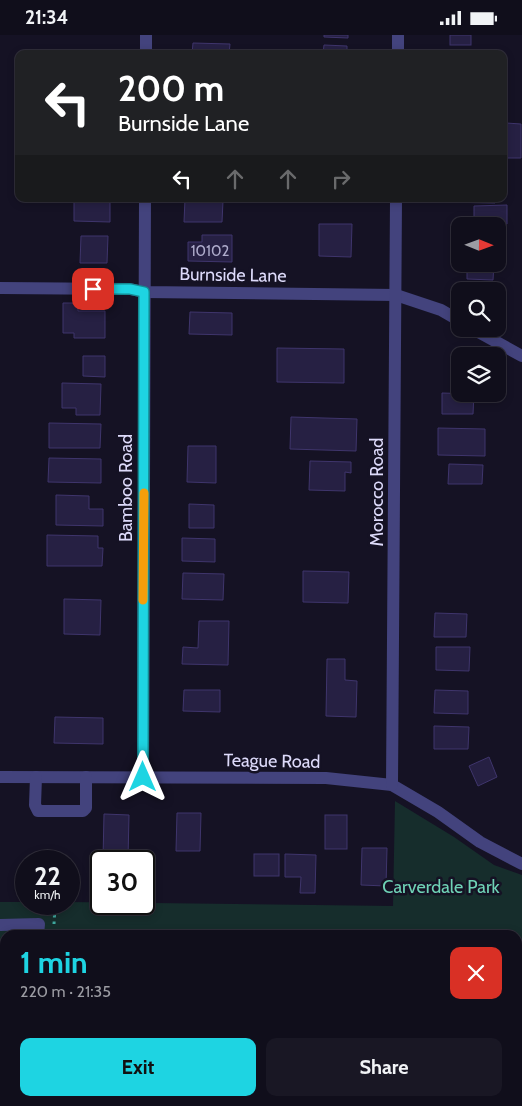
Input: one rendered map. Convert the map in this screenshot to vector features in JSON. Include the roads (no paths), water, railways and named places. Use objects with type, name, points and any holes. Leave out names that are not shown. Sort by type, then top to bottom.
[{"type":"street","points":[[146,35],[146,50]]},
{"type":"street","points":[[398,35],[398,50]]},
{"type":"street","name":"Bamboo Road","points":[[143,777],[145,202]]},
{"type":"street","name":"Morocco Road","points":[[392,785],[396,202]]},
{"type":"street","name":"Burnside Lane","points":[[0,288],[396,295],[441,310],[451,316]]},
{"type":"street","points":[[488,337],[522,356]]},
{"type":"street","name":"Teague Road","points":[[0,777],[326,778],[392,785],[438,812],[480,842],[522,864]]},
{"type":"street","points":[[36,777],[35,805],[38,811],[83,811],[86,808],[86,777]]},
{"type":"street","points":[[0,925],[39,924],[38,930]]},
{"type":"park label","name":"Carverdale Park","points":[[441,887]]}]
